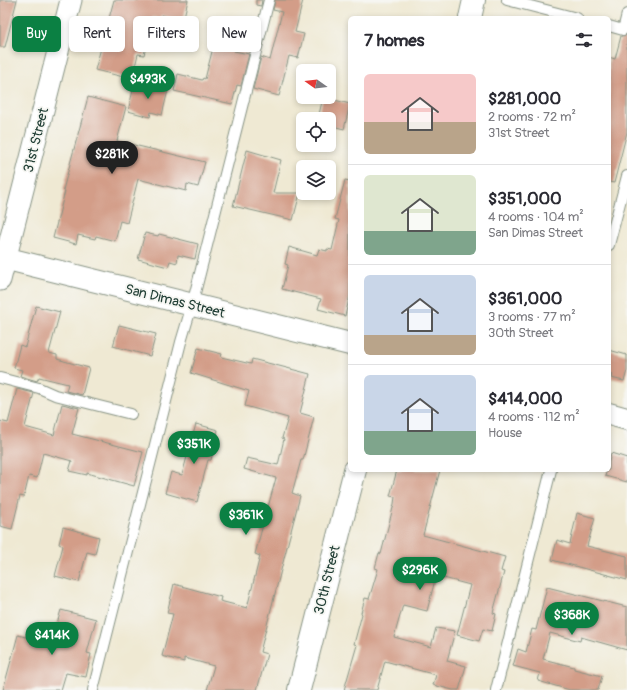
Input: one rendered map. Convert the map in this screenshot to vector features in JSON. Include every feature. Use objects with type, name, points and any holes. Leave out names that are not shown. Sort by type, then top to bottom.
[{"type":"street","name":"31st Street","points":[[0,280],[3,258],[71,0]]},
{"type":"street","points":[[470,16],[474,0]]},
{"type":"street","name":"San Dimas Street","points":[[3,258],[348,344]]},
{"type":"street","points":[[611,415],[627,419]]},
{"type":"street","name":"30th Street","points":[[299,690],[354,472]]},
{"type":"lane","points":[[93,690],[269,0]]},
{"type":"lane","points":[[507,0],[569,16]]},
{"type":"lane","points":[[611,27],[622,30],[627,14]]},
{"type":"lane","points":[[611,237],[627,176]]},
{"type":"lane","points":[[0,378],[39,388],[55,395],[131,414]]},
{"type":"lane","points":[[496,690],[550,472]]},
{"type":"building","points":[[0,0],[17,0],[5,47],[0,47]]},
{"type":"building","points":[[114,0],[188,0],[184,16],[133,16],[133,52],[145,52],[144,55],[138,54],[132,79],[95,70],[100,52],[125,52],[125,16],[110,16]]},
{"type":"building","points":[[256,0],[262,0],[261,6],[256,5]]},
{"type":"building","points":[[275,0],[303,0],[295,32],[304,34],[298,58],[289,56],[279,96],[253,89],[261,57],[270,60],[282,12],[273,10]]},
{"type":"building","points":[[627,35],[627,132],[614,183],[611,182],[611,58],[615,59],[621,36]]},
{"type":"building","points":[[212,52],[239,52],[249,54],[241,86],[237,85],[232,104],[174,91],[178,74],[202,80],[203,78],[205,79]]},
{"type":"building","points":[[135,82],[168,90],[162,115],[151,112],[150,117],[128,111]]},
{"type":"building","points":[[88,97],[126,107],[117,141],[205,162],[198,187],[187,184],[186,191],[138,179],[127,223],[120,221],[115,241],[96,236],[95,239],[78,235],[76,244],[53,238],[65,191],[63,190]]},
{"type":"building","points":[[336,100],[348,103],[348,112],[344,129],[336,127],[336,112],[320,112],[321,104],[336,104]]},
{"type":"building","points":[[247,150],[281,160],[273,193],[296,193],[296,200],[298,200],[293,220],[233,206]]},
{"type":"building","points":[[345,180],[348,181],[348,303],[345,316],[318,309],[321,299],[282,289],[288,265],[285,264],[289,247],[317,255],[319,249],[327,251],[327,249],[332,250],[339,220],[335,219]]},
{"type":"building","points":[[145,233],[158,236],[159,234],[198,244],[195,259],[178,255],[177,263],[170,261],[168,267],[138,259]]},
{"type":"building","points":[[36,306],[60,312],[49,353],[57,355],[57,359],[89,368],[82,395],[66,391],[68,384],[39,377],[37,381],[20,376],[22,370],[14,368],[20,345],[25,347]]},
{"type":"building","points":[[119,325],[156,334],[150,356],[113,346]]},
{"type":"building","points":[[198,348],[222,354],[221,357],[251,364],[252,359],[310,374],[300,413],[314,417],[303,460],[301,460],[292,493],[300,496],[260,652],[267,654],[257,690],[207,690],[214,666],[184,658],[184,662],[162,656],[173,614],[167,613],[174,584],[221,597],[220,601],[247,608],[260,556],[255,554],[276,478],[244,469],[247,458],[278,465],[284,439],[282,438],[288,418],[245,406],[249,391],[191,373]]},
{"type":"building","points":[[611,351],[627,355],[627,371],[624,381],[611,378]]},
{"type":"building","points":[[17,389],[34,393],[25,427],[54,435],[62,404],[79,408],[72,434],[143,452],[134,486],[87,473],[87,475],[69,471],[72,461],[43,453],[37,478],[29,476],[24,497],[20,496],[12,529],[0,526],[0,421],[8,423]]},
{"type":"building","points":[[196,424],[218,430],[211,460],[208,460],[197,502],[165,493],[171,472],[182,475]]},
{"type":"building","points":[[611,453],[627,458],[627,482],[605,476],[606,472],[611,472]]},
{"type":"building","points":[[396,472],[439,472],[423,535],[505,557],[501,571],[504,572],[493,613],[496,614],[492,631],[483,629],[479,641],[457,635],[470,585],[436,576],[427,611],[403,605],[394,637],[431,647],[436,628],[455,631],[447,661],[466,666],[459,690],[433,685],[436,675],[385,661],[377,690],[344,690],[357,645],[354,644],[365,598],[369,599],[378,569],[375,568],[379,553],[381,554],[394,504],[395,497],[390,496]]},
{"type":"building","points":[[577,513],[595,518],[587,546],[627,556],[627,580],[552,560],[557,540],[570,544]]},
{"type":"building","points":[[63,527],[99,537],[95,554],[87,552],[79,582],[55,576],[63,546],[59,544]]},
{"type":"building","points":[[547,587],[627,607],[627,650],[581,637],[580,641],[550,633],[543,659],[602,676],[598,690],[570,690],[538,681],[540,673],[513,666],[518,649],[526,652],[532,629],[536,630]]},
{"type":"building","points":[[61,610],[96,619],[87,653],[91,654],[86,677],[66,673],[61,690],[3,690],[18,635],[51,644]]}]
